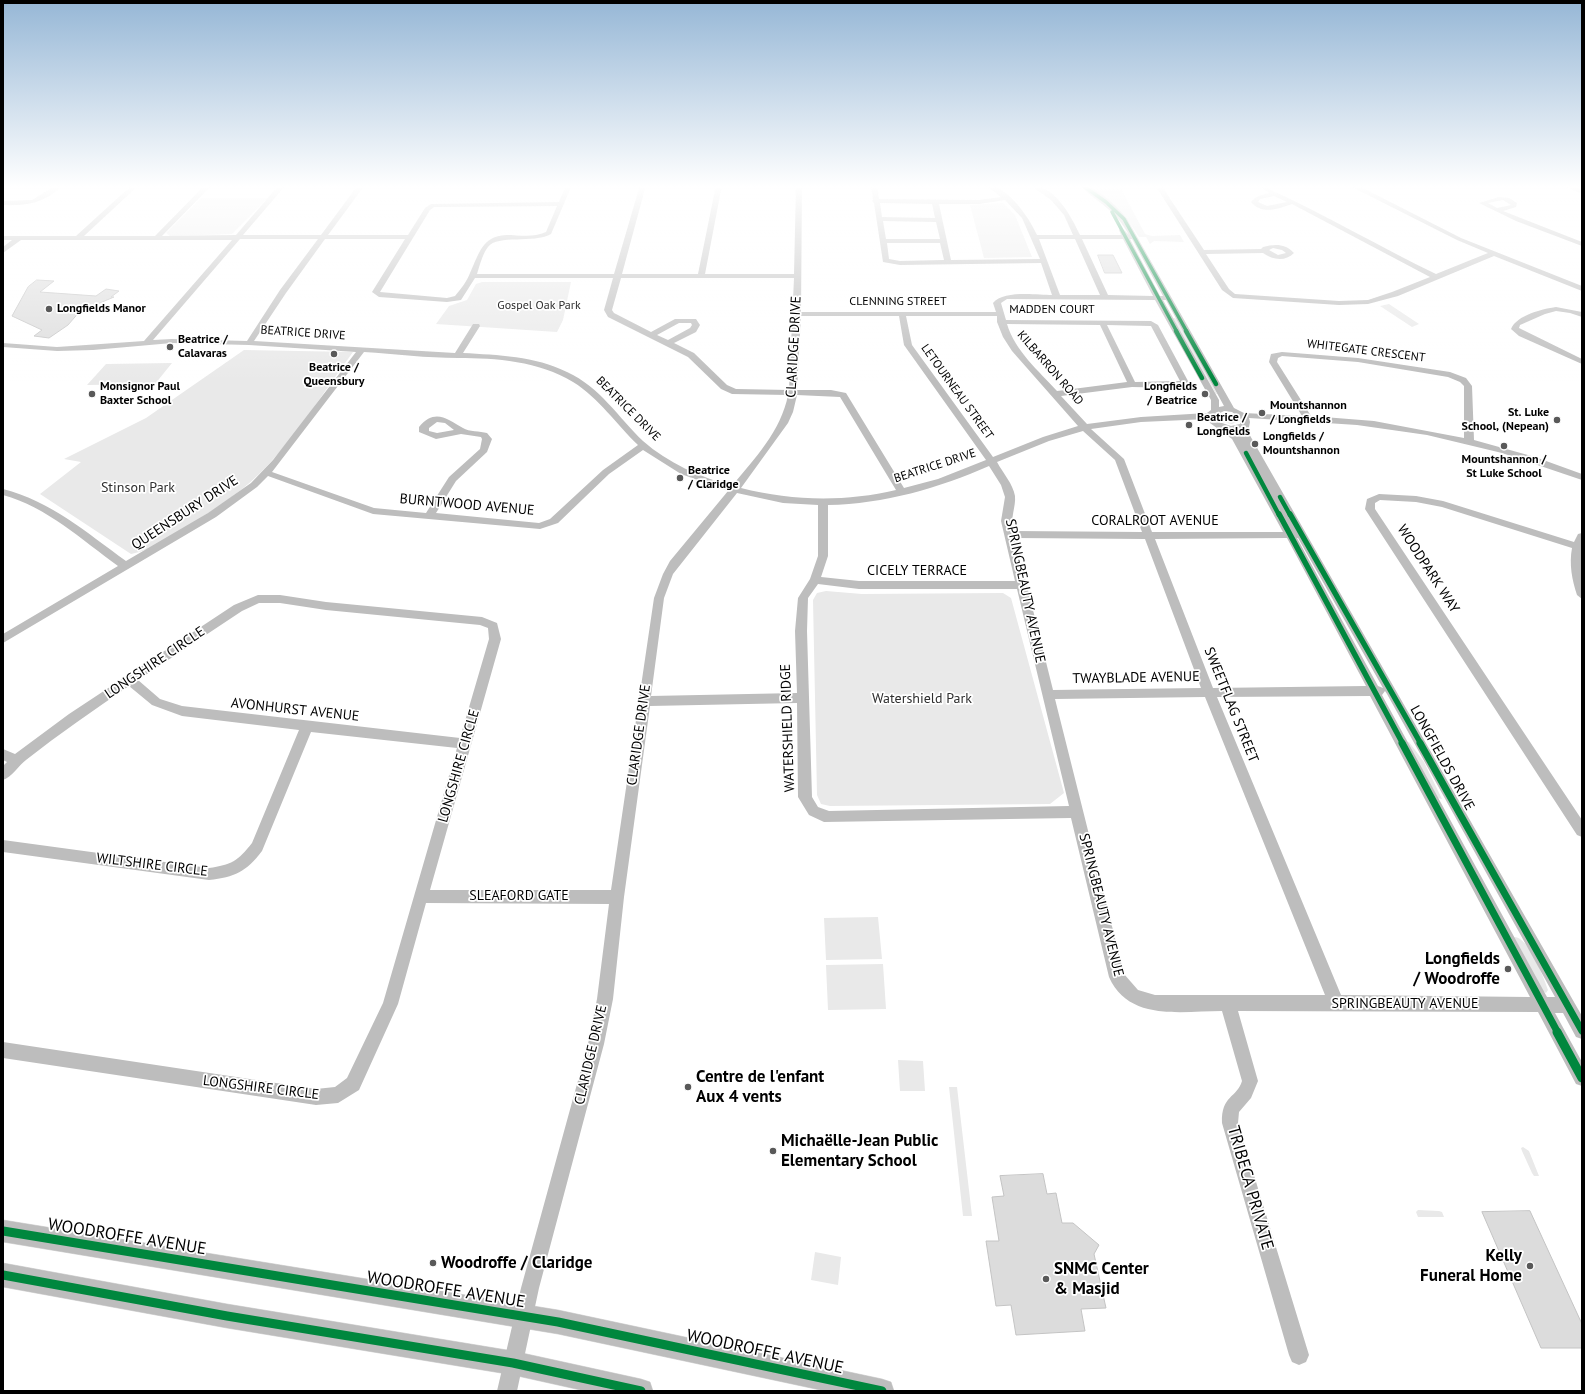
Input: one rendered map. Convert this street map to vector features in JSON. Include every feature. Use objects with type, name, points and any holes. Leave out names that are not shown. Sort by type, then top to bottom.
[{"type":"main road","name":"WOODROFFE AVENUE","points":[[3,1231],[523,1316],[882,1391]]},
{"type":"main road","points":[[3,1275],[227,1316],[513,1363],[641,1391]]},
{"type":"street","points":[[147,342],[226,250]]},
{"type":"street","points":[[248,343],[283,292],[315,250]]},
{"type":"street","points":[[401,250],[376,292],[379,295],[447,300],[458,298],[472,276],[484,250]]},
{"type":"street","points":[[624,250],[608,310],[611,315],[652,334],[691,355],[724,387],[735,392],[793,392],[843,395],[902,492]]},
{"type":"street","points":[[702,276],[707,250]]},
{"type":"street","name":"CLARIDGE DRIVE","points":[[507,1391],[523,1316],[596,1044],[605,999],[617,897],[656,611],[668,574],[681,554],[736,490],[784,423],[791,404],[793,392],[797,314],[797,250]]},
{"type":"street","points":[[884,250],[884,257],[889,262],[1043,261]]},
{"type":"street","points":[[945,250],[948,262]]},
{"type":"street","points":[[1039,250],[1057,297],[1105,296],[1169,298]]},
{"type":"street","points":[[1084,250],[1105,296]]},
{"type":"street","points":[[1133,250],[1157,298],[1215,400],[1213,413]]},
{"type":"street","points":[[1142,250],[1231,410],[1241,415],[1308,418],[1407,429],[1469,441],[1526,456],[1582,477]]},
{"type":"street","points":[[1385,250],[1436,277]]},
{"type":"street","points":[[1488,250],[1582,289]]},
{"type":"street","points":[[1201,252],[1265,251]]},
{"type":"street","points":[[1201,252],[1226,290],[1233,296],[1243,298],[1339,303],[1368,302],[1387,297],[1495,253]]},
{"type":"street","points":[[472,276],[797,276]]},
{"type":"street","name":"KILBARRON ROAD","points":[[1057,297],[1006,297],[1000,299],[997,303],[1000,318],[1007,337],[1015,349],[1085,428]]},
{"type":"street","points":[[1581,313],[1566,308],[1551,308],[1517,324],[1515,329],[1522,334],[1582,362]]},
{"type":"street","name":"CLENNING STREET","points":[[797,314],[902,314],[1000,318]]},
{"type":"street","name":"LETOURNEAU STREET","points":[[902,314],[908,346],[991,461]]},
{"type":"street","name":"MADDEN COURT","points":[[1000,318],[1102,322],[1147,322],[1154,325],[1184,381],[1179,385],[1132,384],[1056,394]]},
{"type":"street","points":[[652,334],[678,321],[693,321],[696,326],[692,330],[669,343]]},
{"type":"street","name":"MADDEN COURT","points":[[1102,322],[1132,384]]},
{"type":"street","points":[[457,356],[476,326]]},
{"type":"street","name":"BEATRICE DRIVE","points":[[3,345],[51,348],[93,348],[147,342],[248,343],[457,356],[527,362],[556,370],[575,378],[596,394],[643,446],[666,463],[690,475],[736,490],[772,498],[823,502],[865,499],[902,492],[965,472],[1060,435],[1085,428],[1123,421],[1169,418],[1231,410]]},
{"type":"street","name":"QUEENSBURY DRIVE","points":[[3,639],[212,515],[267,473],[361,350]]},
{"type":"street","name":"WHITEGATE CRESCENT","points":[[1308,418],[1273,362],[1274,356],[1282,354],[1351,359],[1403,366],[1450,375],[1462,380],[1468,386],[1469,441]]},
{"type":"street","name":"LONGFIELDS DRIVE","points":[[1213,413],[1221,426],[1236,437],[1391,691],[1566,1005],[1582,1031]]},
{"type":"street","name":"LONGFIELDS DRIVE","points":[[1241,415],[1246,420],[1243,432],[1373,691],[1582,1078]]},
{"type":"street","name":"BEATRICE DRIVE","points":[[1169,418],[1236,428],[1244,425],[1290,418]]},
{"type":"street","name":"SWEETFLAG STREET","points":[[1085,428],[1118,459],[1149,535],[1209,692],[1336,1003]]},
{"type":"street","points":[[429,516],[452,479],[480,454],[486,445],[487,440],[484,435],[461,431]]},
{"type":"street","name":"BURNTWOOD AVENUE","points":[[267,473],[372,511],[540,526],[550,524],[606,472],[643,446]]},
{"type":"street","name":"SPRINGBEAUTY AVENUE","points":[[991,461],[1006,485],[1010,497],[1006,521],[1117,977],[1124,988],[1139,1000],[1151,1003],[1566,1005]]},
{"type":"street","points":[[3,492],[19,496],[48,510],[126,567]]},
{"type":"street","name":"WOODPARK WAY","points":[[1579,541],[1443,504],[1416,499],[1379,497],[1370,501],[1370,509],[1582,831]]},
{"type":"street","name":"WATERSHIELD RIDGE","points":[[823,502],[823,556],[815,580],[803,598],[801,631],[805,797],[810,808],[819,815],[829,817],[1077,812]]},
{"type":"street","name":"CORALROOT AVENUE","points":[[1010,534],[1296,535]]},
{"type":"street","points":[[1579,541],[1576,574],[1582,595]]},
{"type":"street","name":"CICELY TERRACE","points":[[815,580],[859,585],[1021,585]]},
{"type":"street","name":"LONGSHIRE CIRCLE","points":[[3,775],[16,760],[73,717],[238,608],[258,599],[280,599],[326,606],[482,621],[493,626],[495,639],[390,1004],[353,1084],[338,1095],[316,1097],[3,1050]]},
{"type":"street","name":"AVONHURST AVENUE","points":[[130,680],[156,702],[182,711],[307,727],[465,744]]},
{"type":"street","name":"TWAYBLADE AVENUE","points":[[1048,695],[1391,691]]},
{"type":"street","points":[[644,701],[803,698]]},
{"type":"street","name":"WILTSHIRE CIRCLE","points":[[3,846],[209,874],[231,871],[246,862],[257,847],[307,727]]},
{"type":"street","points":[[3,754],[16,760]]},
{"type":"street","name":"SLEAFORD GATE","points":[[421,896],[617,897]]},
{"type":"street","name":"TRIBECA PRIVATE","points":[[1228,1004],[1250,1080],[1248,1087],[1231,1105],[1229,1112],[1230,1123],[1299,1355]]},
{"type":"green space","points":[[982,250],[1029,250],[1032,257],[984,258]]},
{"type":"green space","name":"Gospel Oak Park","points":[[482,282],[571,282],[563,320],[557,332],[436,324],[449,306],[467,300],[476,284]]},
{"type":"green space","points":[[1389,304],[1419,324],[1412,327],[1380,306]]},
{"type":"green space","points":[[1173,318],[1175,318],[1182,325],[1217,394],[1216,394]]},
{"type":"green space","name":"Stinson Park","points":[[244,350],[353,352],[279,453],[259,474],[222,504],[163,542],[131,554],[40,494],[81,462],[64,459],[146,418]]},
{"type":"green space","points":[[172,363],[155,384],[87,385],[106,364]]},
{"type":"green space","points":[[1221,413],[1234,415],[1238,421],[1232,424],[1221,422],[1218,416]]},
{"type":"green space","name":"Watershield Park","points":[[826,591],[862,594],[1003,593],[1011,598],[1064,793],[1050,804],[830,806],[821,804],[817,795],[813,600],[817,593]]},
{"type":"green space","points":[[1409,742],[1424,762],[1442,799],[1437,798],[1406,743]]},
{"type":"green space","points":[[878,917],[882,959],[826,960],[824,918]]},
{"type":"green space","points":[[1514,937],[1519,938],[1530,950],[1548,990],[1546,993],[1543,991]]},
{"type":"green space","points":[[883,964],[886,1009],[828,1010],[826,965]]},
{"type":"green space","points":[[898,1060],[923,1061],[925,1091],[900,1091]]},
{"type":"green space","points":[[949,1087],[957,1087],[972,1216],[963,1216]]},
{"type":"green space","points":[[1523,1147],[1529,1151],[1539,1176],[1534,1176],[1532,1173],[1522,1151],[1521,1148]]},
{"type":"green space","points":[[1418,1210],[1439,1211],[1442,1212],[1444,1217],[1418,1217],[1416,1212]]},
{"type":"green space","points":[[815,1252],[841,1257],[838,1285],[811,1280]]},
{"type":"building","points":[[1098,255],[1113,255],[1122,273],[1105,273]]},
{"type":"building","name":"Longfields Manor","points":[[37,280],[54,281],[40,292],[96,296],[106,289],[119,291],[111,297],[114,297],[81,310],[68,325],[49,338],[34,336],[42,330],[12,316],[28,287]]},
{"type":"building","name":"SNMC Center & Masjid","points":[[1043,1174],[1047,1194],[1056,1193],[1062,1223],[1073,1223],[1099,1245],[1094,1254],[1106,1308],[1081,1309],[1085,1331],[1016,1335],[1011,1305],[996,1306],[986,1241],[999,1241],[992,1197],[1004,1196],[1000,1176]]},
{"type":"building","name":"Kelly Funeral Home","points":[[1530,1211],[1582,1324],[1582,1348],[1541,1348],[1482,1212]]},
{"type":"cycle path","points":[[1133,250],[1202,378]]},
{"type":"cycle path","points":[[1141,250],[1216,384]]},
{"type":"cycle path","points":[[1246,453],[1582,1078]]},
{"type":"cycle path","points":[[1280,497],[1582,1031]]},
{"type":"cycle path","points":[[3,1231],[558,1322],[882,1391]]},
{"type":"cycle path","points":[[3,1275],[227,1316],[513,1363],[641,1391]]},
{"type":"place","name":"Longfields Manor","points":[[49,309]]},
{"type":"place","name":"Beatrice / Calavaras","points":[[170,347]]},
{"type":"place","name":"Beatrice / Queensbury","points":[[334,354]]},
{"type":"place","name":"Monsignor Paul Baxter School","points":[[92,394]]},
{"type":"place","name":"Longfields / Beatrice","points":[[1205,394]]},
{"type":"place","name":"Mountshannon / Longfields","points":[[1262,413]]},
{"type":"place","name":"St. Luke School, (Nepean)","points":[[1557,420]]},
{"type":"place","name":"Beatrice / Longfields","points":[[1189,425]]},
{"type":"place","name":"Longfields / Mountshannon","points":[[1255,444]]},
{"type":"place","name":"Mountshannon / St Luke School","points":[[1504,446]]},
{"type":"place","name":"Beatrice / Claridge","points":[[680,478]]},
{"type":"place","name":"Longfields / Woodroffe","points":[[1508,969]]},
{"type":"place","name":"Centre de l'enfant Aux 4 vents","points":[[688,1087]]},
{"type":"place","name":"Michaëlle-Jean Public Elementary School","points":[[773,1151]]},
{"type":"place","name":"Woodroffe / Claridge","points":[[433,1263]]},
{"type":"place","name":"Kelly Funeral Home","points":[[1530,1266]]},
{"type":"place","name":"SNMC Center & Masjid","points":[[1046,1279]]}]
